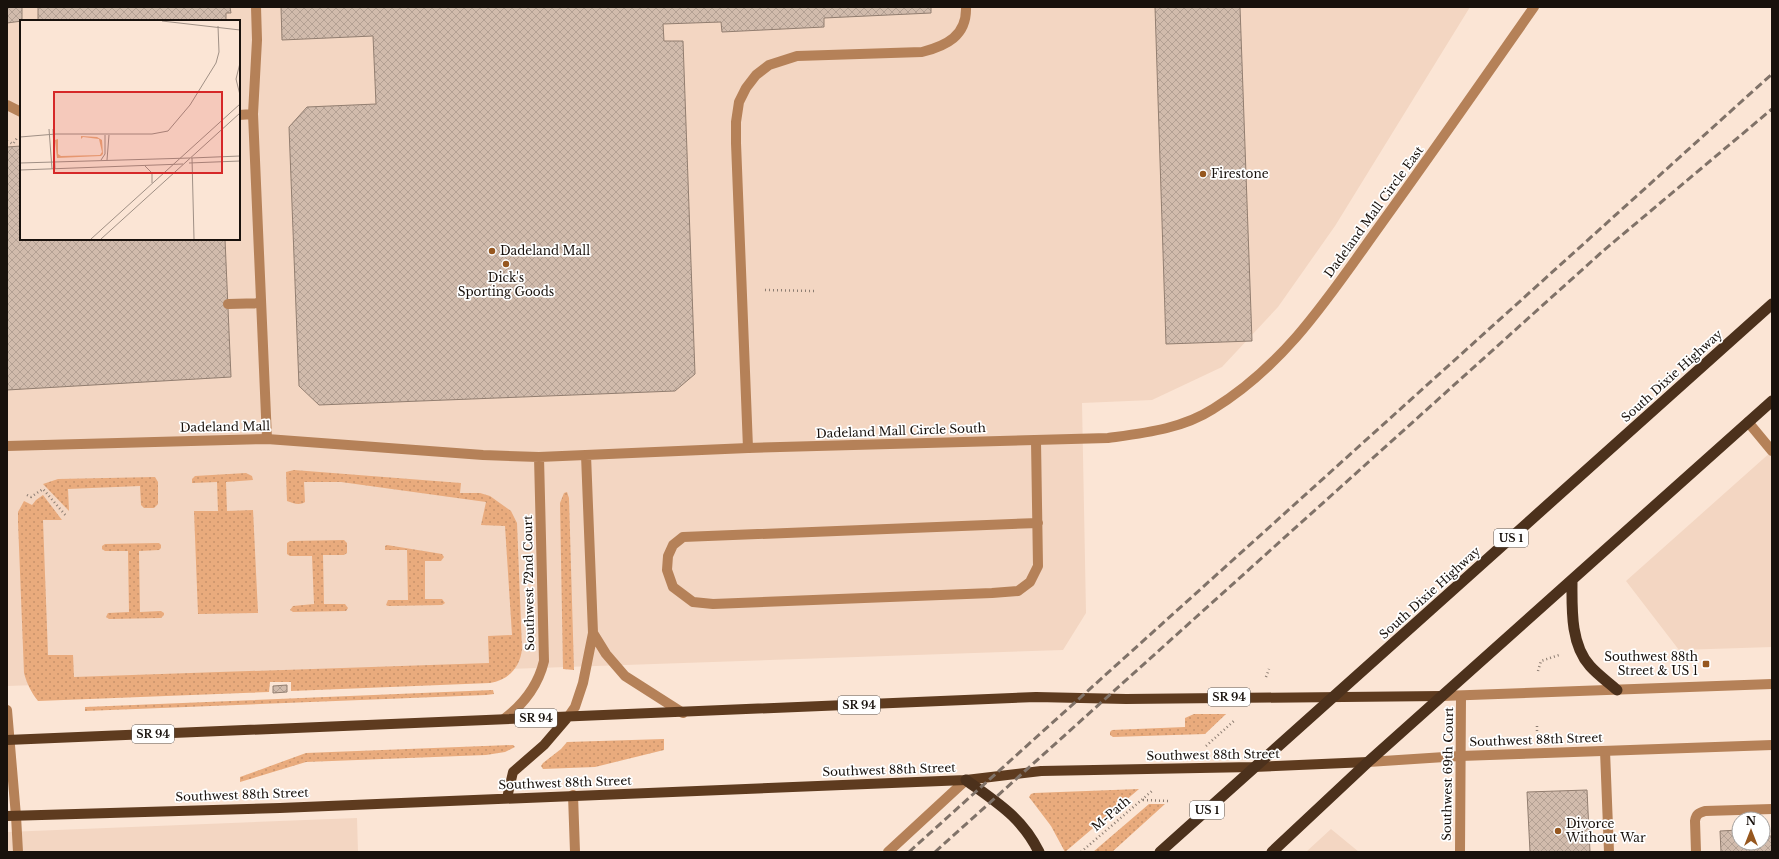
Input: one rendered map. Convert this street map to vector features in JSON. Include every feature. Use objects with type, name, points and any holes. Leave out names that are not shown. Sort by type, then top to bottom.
[{"type":"highway","name":"South Dixie Highway","points":[[1160,852],[1253,767],[1772,304]]},
{"type":"highway","points":[[1272,852],[1368,762],[1772,401]]},
{"type":"highway","points":[[1572,580],[1572,615],[1577,643],[1589,665],[1617,690]]},
{"type":"highway","points":[[966,780],[1011,812],[1025,827],[1039,852]]},
{"type":"main road","points":[[1332,698],[1442,696]]},
{"type":"main road","name":"SR 94","points":[[8,740],[683,713],[1036,697],[1126,699],[1253,697],[1332,698]]},
{"type":"main road","points":[[507,798],[513,772],[544,745],[568,717]]},
{"type":"main road","name":"Southwest 88th Street","points":[[12,816],[966,780],[1041,771],[1253,767],[1368,762]]},
{"type":"street","points":[[256,7],[257,40],[253,114],[267,439]]},
{"type":"street","points":[[748,448],[736,143],[736,122],[739,102],[746,88],[756,75],[769,65],[798,56],[922,52],[939,47],[955,38],[962,28],[966,7]]},
{"type":"street","name":"Dadeland Mall Circle East","points":[[1212,410],[1244,389],[1273,364],[1303,330],[1435,148],[1534,7]]},
{"type":"street","points":[[7,105],[20,112]]},
{"type":"street","points":[[240,115],[253,114]]},
{"type":"street","points":[[228,304],[261,303]]},
{"type":"street","name":"Dadeland Mall Circle South","points":[[586,455],[748,448],[1108,438],[1148,433],[1178,425],[1212,410]]},
{"type":"street","points":[[1748,422],[1772,451]]},
{"type":"street","name":"Dadeland Mall","points":[[7,446],[267,439],[482,455],[539,457],[586,455]]},
{"type":"street","points":[[1036,441],[1038,523],[1038,566],[1030,582],[1018,591],[713,604],[692,602],[673,587],[667,570],[668,556],[673,545],[683,537],[1038,523]]},
{"type":"street","points":[[568,717],[575,707],[583,683],[593,633],[586,455]]},
{"type":"street","name":"Southwest 72nd Court","points":[[504,719],[516,711],[532,690],[542,670],[544,661],[539,457]]},
{"type":"street","points":[[593,633],[606,654],[625,676],[683,713]]},
{"type":"street","points":[[1442,696],[1772,684]]},
{"type":"street","name":"Southwest 69th Court","points":[[1460,852],[1460,756],[1462,696]]},
{"type":"street","points":[[7,710],[12,816],[18,852]]},
{"type":"street","name":"Southwest 88th Street","points":[[1368,762],[1460,756],[1772,745]]},
{"type":"street","points":[[1605,751],[1609,852]]},
{"type":"street","points":[[888,852],[966,780]]},
{"type":"street","points":[[573,795],[575,852]]},
{"type":"street","points":[[1696,852],[1695,821],[1699,813],[1705,811],[1772,809]]},
{"type":"path","points":[[7,141],[13,144],[17,138]]},
{"type":"path","points":[[765,290],[815,292]]},
{"type":"path","points":[[27,495],[31,498],[43,489],[67,517]]},
{"type":"path","points":[[1538,671],[1541,661],[1561,654]]},
{"type":"path","points":[[1267,676],[1269,670]]},
{"type":"path","points":[[1220,734],[1236,718]]},
{"type":"path","points":[[1537,724],[1537,731]]},
{"type":"path","name":"M-Path","points":[[1081,852],[1154,790]]},
{"type":"path","points":[[1142,800],[1168,801]]},
{"type":"shaded area","points":[[7,7],[1470,7],[1335,226],[1278,307],[1222,367],[1152,400],[1082,403],[1086,613],[1063,650],[7,686]]},
{"type":"shaded area","points":[[1772,451],[1772,647],[1679,650],[1626,581]]},
{"type":"shaded area","points":[[294,470],[461,483],[460,493],[480,493],[490,496],[511,511],[517,523],[522,649],[519,662],[512,672],[502,679],[490,683],[291,691],[291,682],[270,682],[269,692],[38,701],[26,681],[24,673],[18,512],[24,501],[32,505],[43,495],[62,520],[43,520],[48,655],[73,655],[74,677],[489,663],[488,636],[512,635],[505,526],[481,525],[486,502],[341,482],[304,482],[305,502],[296,504],[287,501],[286,472]]},
{"type":"shaded area","points":[[246,473],[252,476],[253,480],[226,482],[227,511],[253,510],[258,613],[198,614],[194,511],[218,511],[217,482],[192,483],[192,479],[195,476]]},
{"type":"shaded area","points":[[155,477],[158,482],[158,504],[154,508],[144,508],[141,505],[140,486],[68,489],[69,511],[43,484],[58,479]]},
{"type":"shaded area","points":[[567,492],[569,498],[574,670],[563,669],[560,503],[564,493]]},
{"type":"shaded area","points":[[344,540],[347,543],[347,553],[344,555],[323,555],[324,604],[345,604],[348,608],[346,611],[293,612],[290,610],[293,606],[314,604],[312,556],[290,556],[287,554],[287,543],[290,541]]},
{"type":"shaded area","points":[[159,543],[161,548],[159,550],[139,551],[140,612],[161,611],[164,615],[161,618],[109,619],[106,617],[108,613],[129,612],[128,551],[105,551],[102,549],[102,546],[105,544]]},
{"type":"shaded area","points":[[387,545],[442,554],[444,557],[441,561],[425,561],[425,599],[442,599],[445,603],[442,605],[386,605],[388,600],[408,600],[407,550],[385,550],[385,546]]},
{"type":"shaded area","points":[[493,690],[494,694],[486,695],[85,711],[85,707]]},
{"type":"shaded area","points":[[1194,714],[1226,714],[1205,734],[1113,737],[1110,735],[1112,730],[1185,727],[1185,718]]},
{"type":"shaded area","points":[[664,739],[664,750],[595,767],[543,769],[541,766],[567,742]]},
{"type":"shaded area","points":[[513,745],[515,747],[505,752],[486,755],[306,762],[240,782],[240,777],[306,753]]},
{"type":"shaded area","points":[[1139,789],[1065,852],[1051,826],[1029,797],[1034,793]]},
{"type":"shaded area","points":[[1149,804],[1165,804],[1112,852],[1093,852]]},
{"type":"shaded area","points":[[357,818],[358,852],[7,852],[7,832]]},
{"type":"shaded area","points":[[1331,829],[1359,852],[1306,852]]},
{"type":"building","points":[[7,7],[22,7],[22,20],[7,23]]},
{"type":"building","points":[[38,7],[230,7],[231,13],[226,13],[226,20],[38,20]]},
{"type":"building","name":"Dadeland Mall","points":[[281,7],[931,7],[931,13],[824,18],[824,27],[722,32],[721,22],[663,24],[664,41],[683,41],[695,374],[675,391],[319,405],[299,386],[289,127],[307,107],[376,104],[373,36],[282,40]]},
{"type":"building","name":"Firestone","points":[[1155,7],[1240,7],[1252,341],[1166,344]]},
{"type":"building","points":[[20,146],[20,240],[225,240],[231,377],[7,390],[7,147]]},
{"type":"building","points":[[287,685],[287,692],[273,693],[273,686]]},
{"type":"building","points":[[1587,790],[1590,852],[1530,852],[1527,792]]},
{"type":"building","points":[[1731,830],[1731,851],[1771,851],[1772,836],[1772,852],[1721,852],[1720,831]]},
{"type":"railway","points":[[909,852],[1772,74]]},
{"type":"railway","points":[[935,852],[1603,251],[1772,109]]},
{"type":"place","name":"Firestone","points":[[1203,174]]},
{"type":"place","name":"Dadeland Mall","points":[[492,251]]},
{"type":"place","name":"Dick's Sporting Goods","points":[[506,264]]},
{"type":"place","name":"Southwest 88th Street & US 1","points":[[1706,664]]},
{"type":"place","name":"Divorce Without War","points":[[1558,831]]}]
